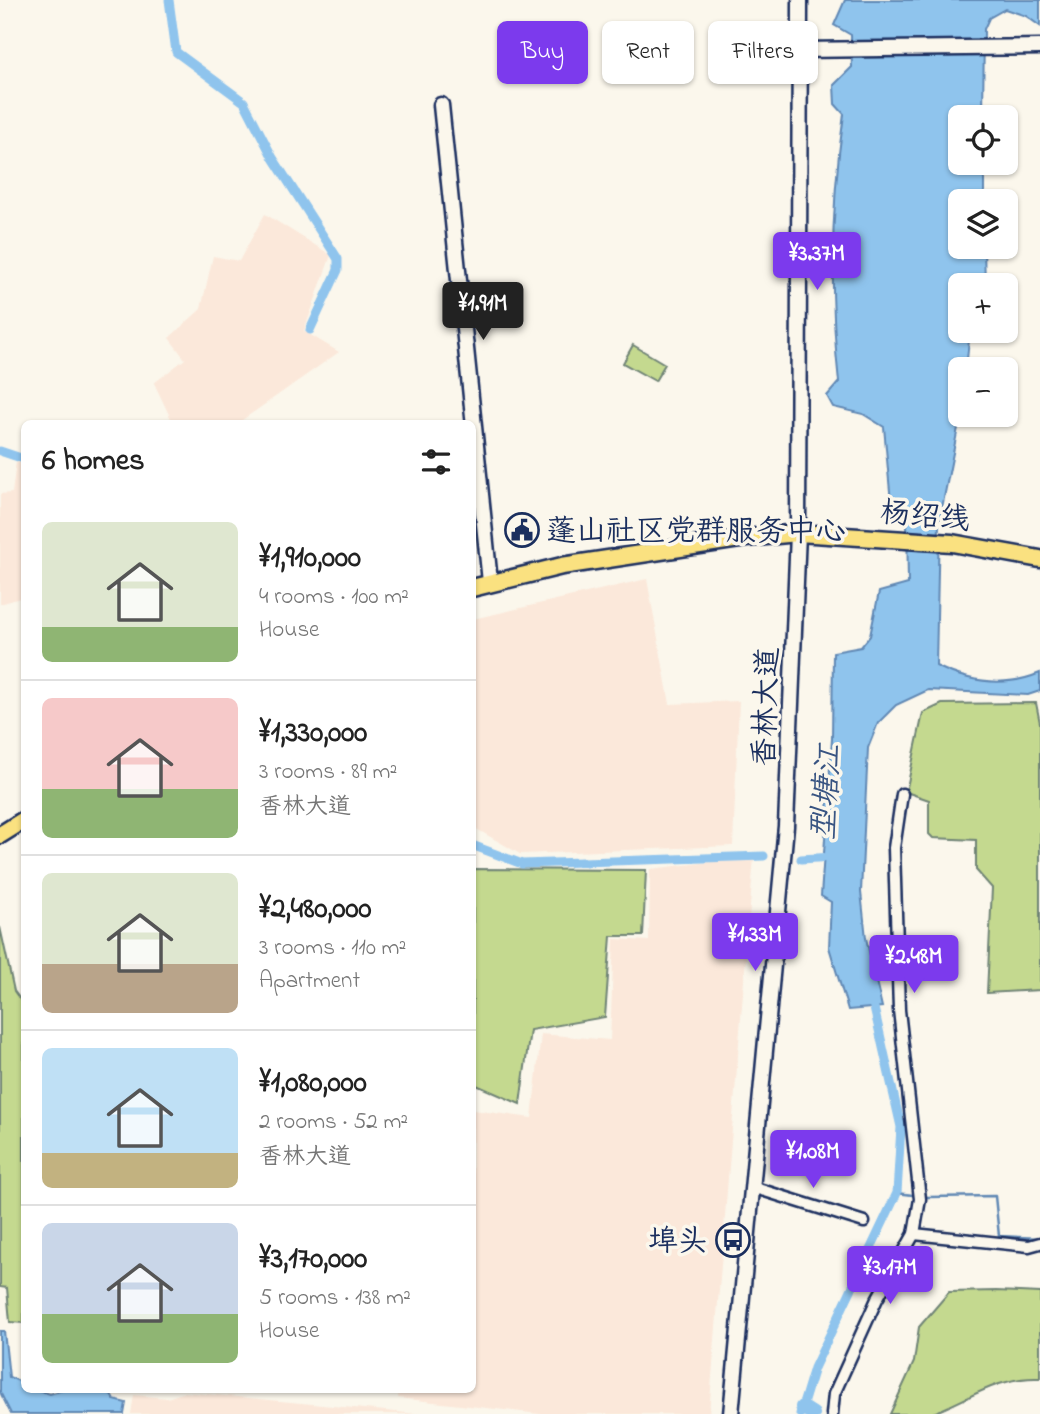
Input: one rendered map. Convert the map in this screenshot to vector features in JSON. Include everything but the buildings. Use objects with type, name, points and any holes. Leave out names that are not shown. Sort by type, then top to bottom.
[{"type":"main road","name":"杨绍线","points":[[476,587],[562,566],[746,538],[798,533],[952,543],[1040,559]]},
{"type":"main road","points":[[0,835],[21,822]]},
{"type":"street","name":"香林大道","points":[[800,0],[800,21]]},
{"type":"street","points":[[818,50],[1040,47]]},
{"type":"street","name":"香林大道","points":[[731,1414],[786,826],[798,533],[799,84]]},
{"type":"street","points":[[441,105],[473,420]]},
{"type":"street","points":[[476,446],[490,582]]},
{"type":"street","points":[[832,1414],[834,1394],[872,1311],[914,1234],[920,1197],[899,1010],[894,848],[902,794]]},
{"type":"street","points":[[752,1187],[864,1223]]},
{"type":"street","points":[[914,1234],[1029,1246],[1040,1243]]},
{"type":"shaded area","points":[[265,214],[331,255],[304,331],[339,352],[242,420],[172,420],[154,383],[185,359],[169,338],[201,309],[213,256],[239,261]]},
{"type":"shaded area","points":[[16,462],[21,463],[21,598],[0,604],[0,494],[12,493]]},
{"type":"shaded area","points":[[647,579],[670,704],[739,701],[733,846],[520,854],[476,829],[476,618]]},
{"type":"shaded area","points":[[754,857],[709,1414],[539,1414],[398,1398],[399,1393],[476,1393],[476,1110],[532,1118],[541,1034],[610,1040],[614,939],[649,941],[650,869]]},
{"type":"shaded area","points":[[182,1393],[196,1393],[417,1414],[131,1414],[134,1395],[167,1398]]},
{"type":"green space","points":[[633,345],[665,364],[655,381],[623,363]]},
{"type":"green space","points":[[1036,703],[1040,723],[1040,990],[987,993],[992,888],[976,870],[976,840],[933,838],[929,834],[929,800],[906,792],[923,713],[942,704]]},
{"type":"green space","points":[[476,869],[646,870],[643,936],[611,936],[605,1017],[530,1030],[520,1104],[476,1085]]},
{"type":"green space","points":[[0,927],[14,991],[21,1001],[21,1323],[10,1322],[7,1288],[0,1287]]},
{"type":"green space","points":[[949,1292],[1040,1293],[1040,1378],[1025,1378],[998,1385],[933,1413],[890,1414],[914,1362],[919,1327]]},
{"type":"water","points":[[845,0],[1040,0],[1040,26],[1026,16],[1005,9],[989,18],[984,29],[983,105],[948,105],[948,175],[984,175],[984,189],[948,189],[948,259],[984,259],[985,273],[948,273],[948,343],[969,343],[967,357],[948,357],[948,427],[958,427],[939,523],[936,666],[961,676],[1000,682],[1040,673],[1040,691],[1028,695],[928,690],[896,705],[878,723],[868,748],[861,892],[866,938],[882,1007],[848,1010],[829,947],[831,902],[821,896],[832,739],[833,652],[861,647],[870,636],[879,592],[908,584],[907,520],[891,502],[884,427],[863,414],[833,407],[827,396],[839,382],[833,248],[836,181],[844,114],[835,104],[834,85],[852,67],[851,35],[834,25]]},
{"type":"water","points":[[0,1331],[4,1331],[9,1377],[21,1382],[21,1393],[110,1393],[114,1400],[126,1403],[124,1414],[11,1414],[0,1392]]},
{"type":"waterway","points":[[169,0],[176,52],[244,102],[273,158],[338,259],[338,270],[310,330]]},
{"type":"waterway","points":[[0,451],[21,458]]},
{"type":"waterway","points":[[476,847],[522,864],[764,856]]},
{"type":"waterway","points":[[801,859],[833,857]]},
{"type":"waterway","name":"型塘江","points":[[800,1414],[814,1368],[897,1193],[901,1127],[872,999]]},
{"type":"waterway","points":[[897,1193],[928,1197],[995,1196],[999,1236],[1040,1238]]},
{"type":"waterway","points":[[802,1407],[813,1414]]},
{"type":"place","name":"蓬山社区党群服务中心","points":[[522,530]]},
{"type":"place","name":"埠头","points":[[733,1240]]}]
